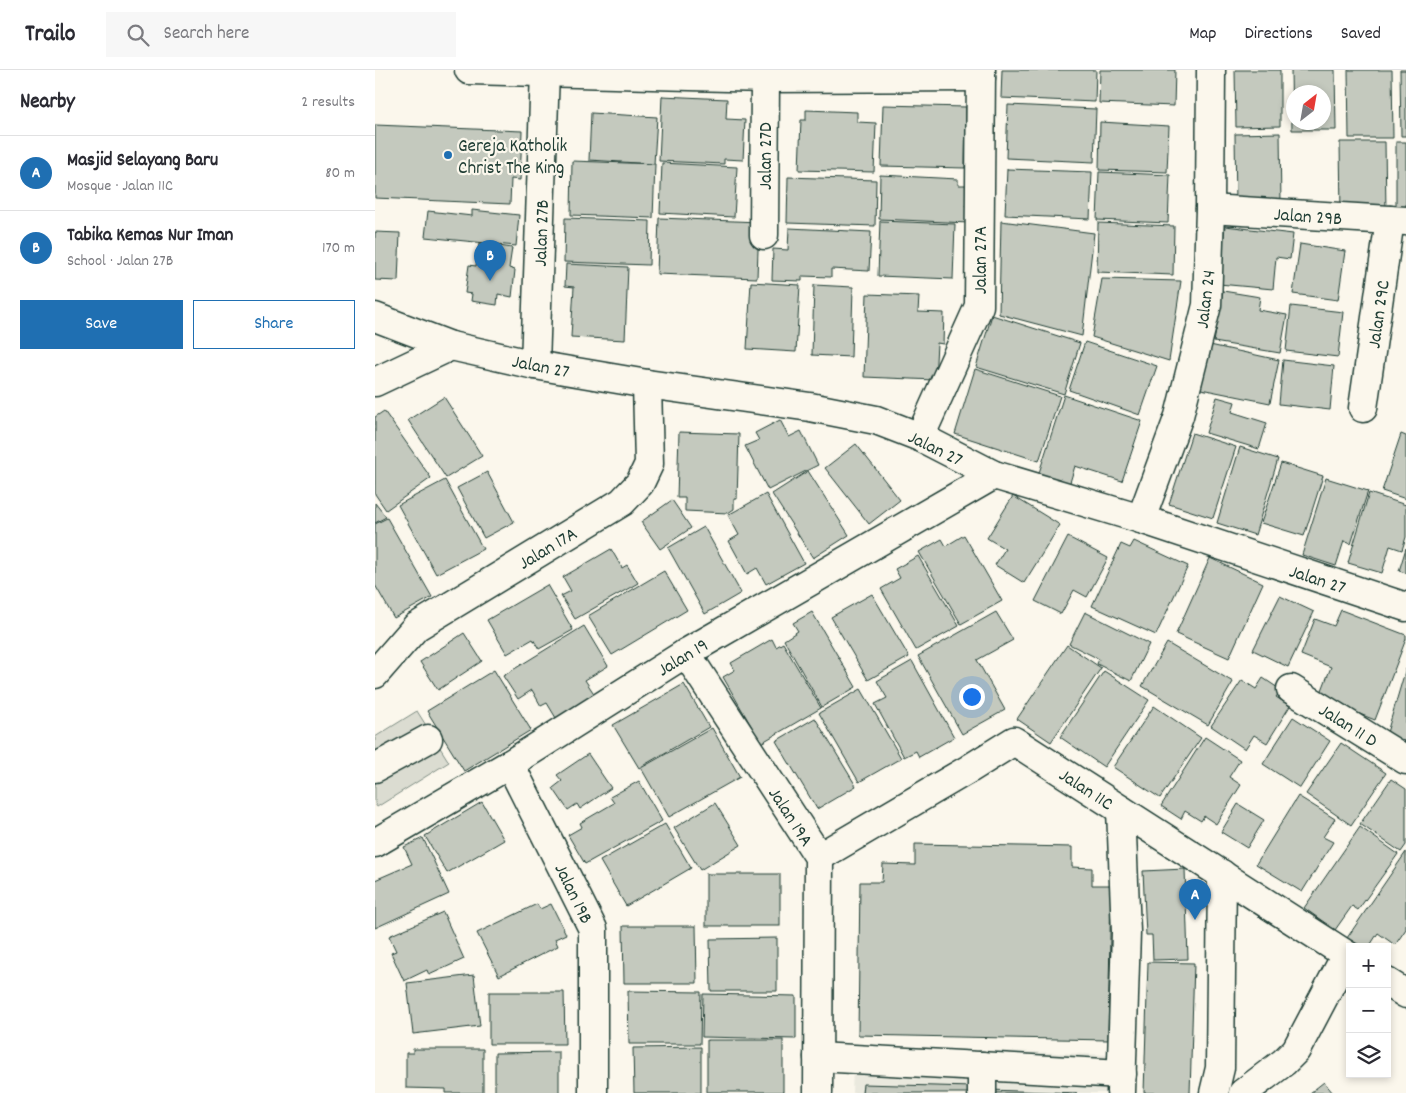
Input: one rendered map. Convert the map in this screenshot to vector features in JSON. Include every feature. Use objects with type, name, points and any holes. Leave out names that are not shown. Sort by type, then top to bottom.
[{"type":"street","points":[[469,70],[765,78],[981,73]]},
{"type":"street","name":"Jalan 24","points":[[1141,519],[1179,416],[1207,305],[1211,70]]},
{"type":"street","name":"Jalan 27B","points":[[535,365],[545,71]]},
{"type":"street","name":"Jalan 27A","points":[[920,437],[979,306],[981,73]]},
{"type":"street","name":"Jalan 27D","points":[[764,235],[765,78]]},
{"type":"street","name":"Jalan 29B","points":[[1210,208],[1398,220]]},
{"type":"street","name":"Jalan 29C","points":[[1363,408],[1398,220]]},
{"type":"street","name":"Jalan 27","points":[[375,317],[451,346],[535,365],[647,384],[809,407],[876,420],[920,437],[994,475],[1141,519],[1406,607]]},
{"type":"street","points":[[375,382],[451,346]]},
{"type":"street","name":"Jalan 17A","points":[[375,674],[416,627],[622,502],[640,483],[649,464],[647,384]]},
{"type":"street","name":"Jalan 19","points":[[375,843],[510,764],[686,653],[994,475]]},
{"type":"street","name":"Jalan 19A","points":[[686,653],[819,857],[818,1093]]},
{"type":"street","name":"Jalan 11 D","points":[[1291,689],[1406,760]]},
{"type":"street","points":[[375,768],[428,739]]},
{"type":"street","name":"Jalan 11C","points":[[819,857],[1014,741],[1346,955]]},
{"type":"street","name":"Jalan 19B","points":[[510,764],[593,929],[593,1093]]},
{"type":"street","points":[[818,1057],[983,1066],[1122,1084],[1126,932],[1121,810]]},
{"type":"street","points":[[1214,1093],[1220,1068],[1222,874]]},
{"type":"street","points":[[1243,1093],[1284,1062],[1296,1050],[1346,960]]},
{"type":"street","points":[[1391,985],[1406,994]]},
{"type":"street","points":[[982,1093],[983,1066]]},
{"type":"shaded area","points":[[417,711],[449,762],[377,807],[375,804],[375,737]]},
{"type":"shaded area","points":[[854,1045],[1109,1055],[1107,1093],[852,1093]]},
{"type":"building","points":[[1002,70],[1096,70],[1095,102],[1001,98]]},
{"type":"building","points":[[1100,70],[1175,70],[1174,106],[1099,103]]},
{"type":"building","points":[[1235,70],[1280,70],[1280,126],[1236,127]]},
{"type":"building","points":[[1291,70],[1335,70],[1336,130],[1331,130],[1331,85],[1291,85]]},
{"type":"building","points":[[1348,70],[1392,70],[1393,138],[1349,138]]},
{"type":"building","points":[[1400,70],[1406,70],[1406,136],[1401,136]]},
{"type":"building","points":[[662,96],[727,99],[726,119],[745,120],[743,160],[724,159],[724,164],[659,161]]},
{"type":"building","points":[[883,105],[966,107],[965,168],[881,166]]},
{"type":"building","points":[[1008,105],[1096,109],[1094,162],[1006,158]]},
{"type":"building","points":[[806,110],[857,112],[857,122],[876,123],[874,172],[799,170],[801,120],[806,120]]},
{"type":"building","points":[[591,113],[657,117],[654,164],[589,160]]},
{"type":"building","points":[[1100,122],[1169,126],[1167,172],[1099,170]]},
{"type":"building","name":"Gereja Katholik Christ The King","points":[[375,125],[522,131],[520,180],[511,179],[510,204],[375,198]]},
{"type":"building","points":[[1280,133],[1281,205],[1236,205],[1235,134]]},
{"type":"building","points":[[1340,142],[1385,142],[1386,213],[1341,214]]},
{"type":"building","points":[[1396,142],[1406,142],[1406,214],[1396,214]]},
{"type":"building","points":[[572,161],[655,164],[653,218],[571,215]]},
{"type":"building","points":[[662,163],[737,167],[734,217],[660,213]]},
{"type":"building","points":[[1007,169],[1092,172],[1090,219],[1005,215]]},
{"type":"building","points":[[1099,172],[1170,175],[1168,223],[1097,220]]},
{"type":"building","points":[[880,175],[958,179],[958,185],[970,185],[969,223],[879,219]]},
{"type":"building","points":[[788,177],[876,180],[875,226],[787,223]]},
{"type":"building","points":[[472,210],[519,215],[516,246],[425,237],[428,211],[472,216]]},
{"type":"building","points":[[565,218],[650,221],[649,265],[564,262]]},
{"type":"building","points":[[659,218],[759,222],[757,278],[657,274]]},
{"type":"building","points":[[880,221],[955,224],[953,279],[878,276]]},
{"type":"building","points":[[1001,221],[1094,233],[1082,336],[999,314]]},
{"type":"building","points":[[1098,223],[1174,226],[1173,275],[1097,272]]},
{"type":"building","points":[[1225,226],[1293,234],[1290,259],[1276,257],[1273,289],[1219,284]]},
{"type":"building","points":[[789,228],[871,232],[869,271],[831,269],[831,277],[802,276],[802,281],[772,280],[773,249],[788,250]]},
{"type":"building","points":[[375,232],[400,233],[398,281],[375,280]]},
{"type":"building","points":[[479,243],[512,248],[509,268],[515,270],[512,297],[498,294],[497,305],[471,301],[472,294],[465,293],[469,265],[476,266]]},
{"type":"building","points":[[1300,244],[1345,251],[1338,300],[1293,294]]},
{"type":"building","points":[[566,264],[628,267],[625,340],[571,337],[574,287],[565,286]]},
{"type":"building","points":[[1102,279],[1181,281],[1169,361],[1092,337]]},
{"type":"building","points":[[751,282],[800,285],[796,352],[747,349]]},
{"type":"building","points":[[814,285],[853,287],[851,357],[812,355]]},
{"type":"building","points":[[1223,291],[1260,297],[1258,310],[1287,315],[1280,353],[1214,342]]},
{"type":"building","points":[[867,294],[919,296],[918,312],[944,313],[943,344],[937,343],[935,380],[864,377]]},
{"type":"building","points":[[1291,306],[1343,312],[1338,357],[1286,351]]},
{"type":"building","points":[[992,315],[1080,343],[1064,394],[976,367]]},
{"type":"building","points":[[1085,342],[1157,366],[1140,415],[1069,390]]},
{"type":"building","points":[[1210,345],[1279,360],[1270,403],[1201,389]]},
{"type":"building","points":[[1283,360],[1334,366],[1330,410],[1279,404]]},
{"type":"building","points":[[975,369],[1060,396],[1039,461],[955,434]]},
{"type":"building","points":[[1064,395],[1142,421],[1122,481],[1075,466],[1068,489],[1037,479]]},
{"type":"building","points":[[444,397],[482,456],[446,478],[408,420]]},
{"type":"building","points":[[1217,397],[1235,402],[1232,412],[1267,423],[1259,449],[1206,433]]},
{"type":"building","points":[[384,411],[431,478],[386,510],[375,494],[375,417]]},
{"type":"building","points":[[780,420],[789,437],[801,431],[818,465],[768,490],[745,446],[759,440],[755,433]]},
{"type":"building","points":[[679,432],[739,434],[737,499],[734,499],[734,509],[728,513],[685,511],[685,498],[677,498]]},
{"type":"building","points":[[1192,433],[1236,447],[1213,518],[1169,504]]},
{"type":"building","points":[[1401,434],[1406,436],[1406,499],[1382,491]]},
{"type":"building","points":[[856,444],[900,500],[869,524],[825,468]]},
{"type":"building","points":[[1240,447],[1278,459],[1255,535],[1217,523]]},
{"type":"building","points":[[1281,463],[1323,476],[1304,536],[1261,523]]},
{"type":"building","points":[[808,471],[849,535],[813,558],[772,494]]},
{"type":"building","points":[[487,472],[514,522],[484,538],[457,488]]},
{"type":"building","points":[[1326,478],[1368,491],[1351,544],[1344,541],[1336,566],[1302,555]]},
{"type":"building","points":[[445,480],[483,549],[436,574],[398,505]]},
{"type":"building","points":[[1369,493],[1406,505],[1406,537],[1402,550],[1390,546],[1382,573],[1348,563]]},
{"type":"building","points":[[766,494],[804,563],[766,584],[757,568],[747,574],[729,541],[739,535],[728,515]]},
{"type":"building","points":[[1013,496],[1060,525],[1024,583],[995,565],[1005,549],[987,538]]},
{"type":"building","points":[[672,500],[691,528],[660,549],[641,522]]},
{"type":"building","points":[[375,503],[386,517],[375,523]]},
{"type":"building","points":[[387,518],[432,597],[394,618],[375,585],[375,524]]},
{"type":"building","points":[[704,527],[741,593],[705,614],[668,548]]},
{"type":"building","points":[[964,535],[1002,601],[961,624],[919,552],[942,539],[946,546]]},
{"type":"building","points":[[1068,537],[1108,558],[1087,597],[1074,590],[1061,614],[1035,601]]},
{"type":"building","points":[[1134,541],[1188,566],[1156,635],[1092,606],[1121,544],[1130,548]]},
{"type":"building","points":[[1406,548],[1406,573],[1399,571]]},
{"type":"building","points":[[611,549],[622,568],[627,565],[638,583],[575,619],[561,596],[571,591],[563,577]]},
{"type":"building","points":[[918,556],[959,626],[916,650],[881,589],[900,578],[895,569]]},
{"type":"building","points":[[1210,558],[1263,583],[1229,658],[1176,634]]},
{"type":"building","points":[[664,571],[687,610],[612,655],[588,616]]},
{"type":"building","points":[[547,585],[573,630],[539,649],[533,639],[507,654],[487,620]]},
{"type":"building","points":[[872,594],[909,657],[868,680],[831,617]]},
{"type":"building","points":[[1280,596],[1314,612],[1288,667],[1253,650]]},
{"type":"building","points":[[1341,610],[1406,635],[1375,720],[1319,698],[1331,667],[1301,655],[1315,619],[1334,626]]},
{"type":"building","points":[[812,612],[856,687],[822,707],[784,640],[798,631],[793,623]]},
{"type":"building","points":[[996,612],[1013,640],[977,660],[1005,710],[962,734],[918,656]]},
{"type":"building","points":[[1085,612],[1149,644],[1131,681],[1097,664],[1099,659],[1069,644]]},
{"type":"building","points":[[584,626],[608,666],[585,680],[595,695],[556,718],[547,703],[541,706],[532,690],[518,699],[503,676]]},
{"type":"building","points":[[464,633],[482,661],[438,690],[420,662]]},
{"type":"building","points":[[772,639],[776,647],[783,643],[821,708],[761,743],[723,677],[735,670],[731,663]]},
{"type":"building","points":[[1167,643],[1233,682],[1208,725],[1142,686]]},
{"type":"building","points":[[1067,645],[1101,668],[1051,742],[1017,719]]},
{"type":"building","points":[[912,661],[954,737],[919,757],[916,751],[904,757],[875,704],[887,698],[877,681]]},
{"type":"building","points":[[1406,668],[1406,743],[1386,736]]},
{"type":"building","points":[[494,670],[531,730],[464,771],[427,711]]},
{"type":"building","points":[[1104,671],[1149,700],[1104,767],[1060,737]]},
{"type":"building","points":[[1263,678],[1281,690],[1276,697],[1290,706],[1267,743],[1254,735],[1245,749],[1211,726],[1242,680],[1256,689]]},
{"type":"building","points":[[684,684],[709,727],[639,768],[613,725]]},
{"type":"building","points":[[861,689],[901,758],[859,782],[819,713]]},
{"type":"building","points":[[1154,706],[1201,738],[1160,798],[1113,767]]},
{"type":"building","points":[[1293,717],[1330,741],[1300,788],[1263,764]]},
{"type":"building","points":[[815,718],[856,786],[817,809],[776,741]]},
{"type":"building","points":[[712,728],[740,777],[669,817],[641,768]]},
{"type":"building","points":[[1205,737],[1240,760],[1229,777],[1241,785],[1216,824],[1204,816],[1201,821],[1185,811],[1181,819],[1161,806]]},
{"type":"building","points":[[1341,743],[1386,773],[1351,825],[1306,794]]},
{"type":"building","points":[[588,754],[611,788],[580,809],[577,804],[568,810],[553,788],[562,781],[557,775]]},
{"type":"building","points":[[1391,779],[1406,789],[1406,845],[1401,852],[1360,824]]},
{"type":"building","points":[[639,781],[662,821],[585,864],[568,835],[582,827],[580,823],[614,803],[610,797]]},
{"type":"building","points":[[1298,796],[1335,819],[1323,837],[1333,842],[1302,892],[1256,864]]},
{"type":"building","points":[[482,802],[504,840],[447,873],[425,836]]},
{"type":"building","points":[[715,803],[741,845],[700,870],[674,828]]},
{"type":"building","points":[[1238,804],[1264,820],[1247,848],[1221,832]]},
{"type":"building","points":[[665,824],[691,868],[626,906],[600,861]]},
{"type":"building","points":[[1360,827],[1398,854],[1358,910],[1352,906],[1335,930],[1304,908]]},
{"type":"building","points":[[423,838],[449,894],[375,928],[375,880],[412,864],[404,847]]},
{"type":"building","points":[[915,844],[1072,847],[1072,867],[1092,868],[1092,885],[1111,885],[1108,1040],[858,1035],[860,882],[882,882],[883,864],[915,865]]},
{"type":"building","points":[[1406,852],[1406,929],[1395,945],[1378,933],[1372,943],[1354,943],[1347,938]]},
{"type":"building","points":[[1185,869],[1188,959],[1153,960],[1152,935],[1146,935],[1143,871]]},
{"type":"building","points":[[706,874],[780,874],[780,926],[706,926]]},
{"type":"building","points":[[537,904],[540,909],[551,904],[566,934],[555,939],[558,946],[499,976],[477,933]]},
{"type":"building","points":[[443,912],[464,959],[429,975],[427,970],[404,981],[391,953],[396,951],[389,936]]},
{"type":"building","points":[[623,926],[696,926],[697,983],[624,983]]},
{"type":"building","points":[[777,938],[777,991],[711,991],[710,939]]},
{"type":"building","points":[[1148,962],[1194,963],[1190,1093],[1144,1093]]},
{"type":"building","points":[[474,975],[480,1026],[413,1034],[407,983]]},
{"type":"building","points":[[628,991],[701,992],[700,1044],[629,1044]]},
{"type":"building","points":[[489,992],[564,992],[565,1044],[489,1044]]},
{"type":"building","points":[[703,994],[796,996],[796,1039],[702,1037]]},
{"type":"building","points":[[707,1040],[783,1040],[783,1092],[707,1092]]},
{"type":"building","points":[[701,1047],[701,1093],[634,1093],[633,1048]]},
{"type":"building","points":[[413,1049],[483,1049],[483,1093],[446,1093],[446,1089],[406,1088],[406,1053],[413,1053]]},
{"type":"building","points":[[559,1052],[559,1093],[495,1093],[495,1053]]},
{"type":"building","points":[[1324,1082],[1333,1093],[1310,1093]]},
{"type":"building","points":[[863,1084],[972,1087],[972,1093],[862,1093]]},
{"type":"building","points":[[989,1090],[1077,1093],[989,1093]]},
{"type":"place","name":"Gereja Katholik Christ The King","points":[[448,155]]},
{"type":"place","name":"Tabika Kemas Nur Iman","points":[[490,281]]},
{"type":"place","name":"Masjid Selayang Baru","points":[[1195,920]]}]
